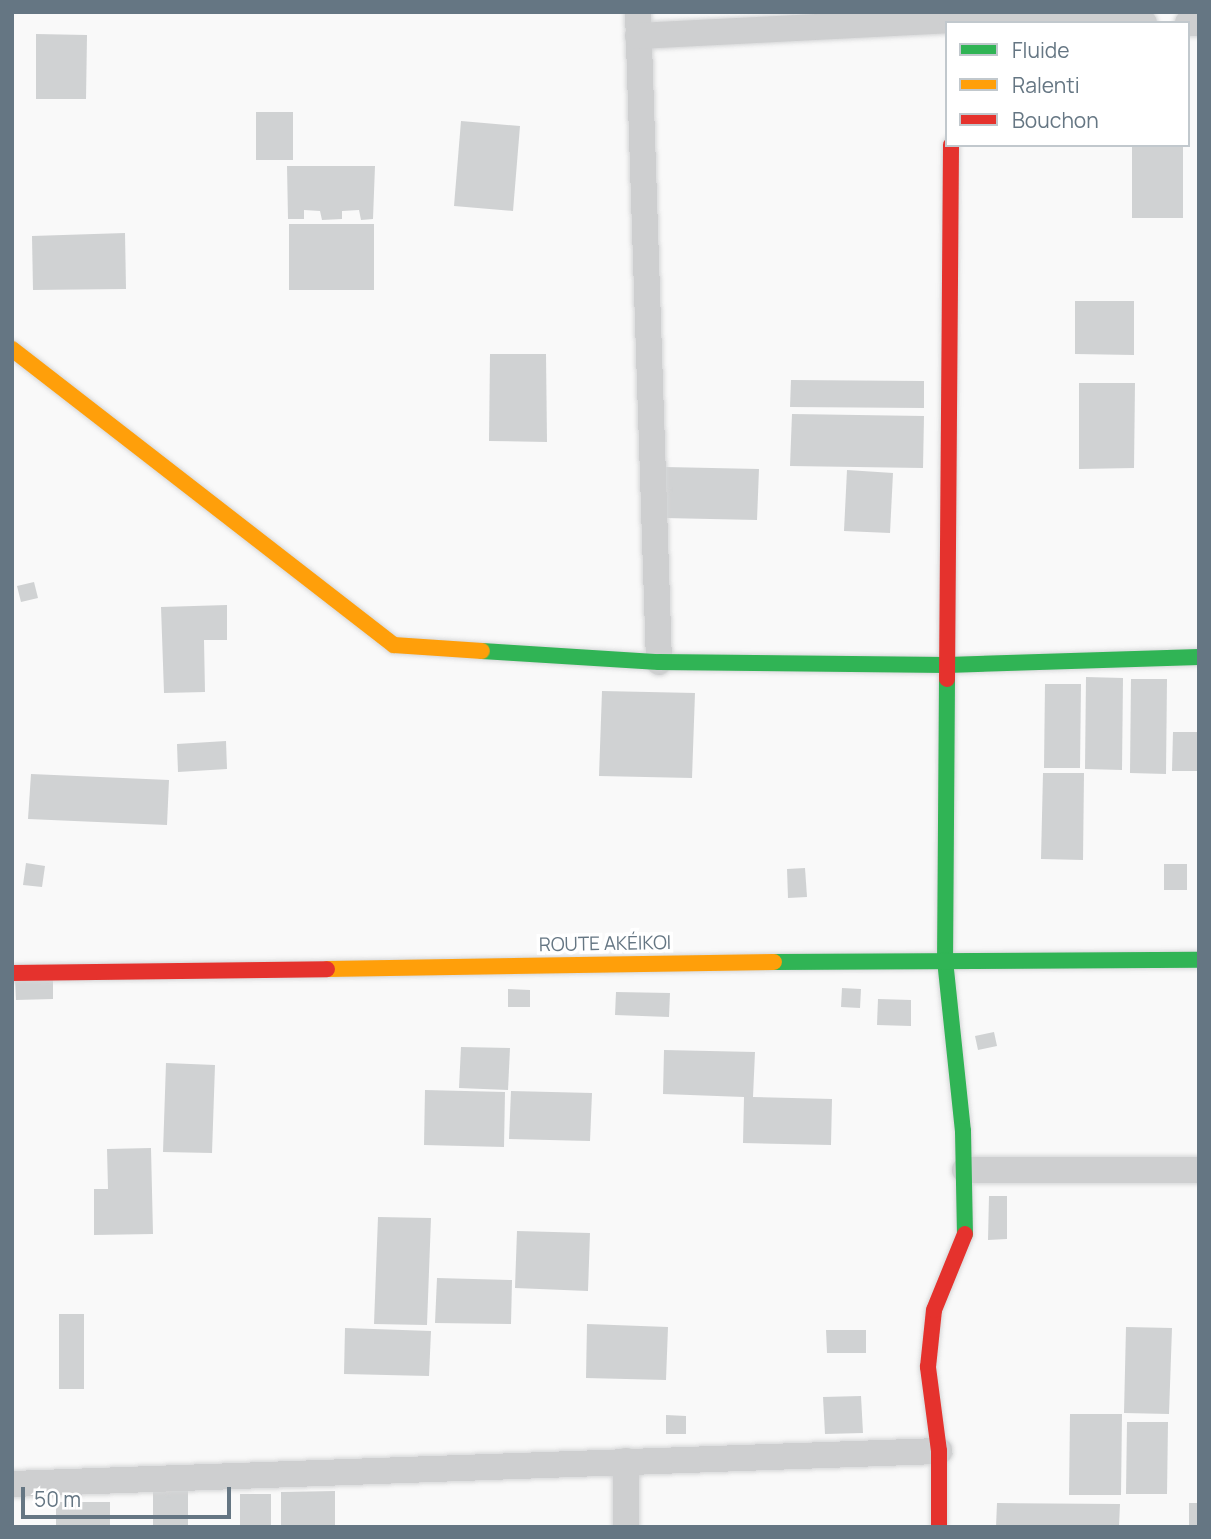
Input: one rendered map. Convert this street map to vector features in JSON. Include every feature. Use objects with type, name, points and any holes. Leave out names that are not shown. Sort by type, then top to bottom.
[{"type":"street","points":[[659,662],[638,24],[952,18],[1067,21]]},
{"type":"street","points":[[939,1527],[939,1451],[928,1367],[934,1310],[965,1233],[965,1170],[945,960],[951,147]]},
{"type":"street","points":[[12,349],[394,645],[659,662],[947,665],[1199,657]]},
{"type":"street","name":"ROUTE AKÉIKOI","points":[[12,973],[945,960],[1199,960]]},
{"type":"street","points":[[965,1170],[1199,1170]]},
{"type":"street","points":[[12,1484],[939,1451]]},
{"type":"street","points":[[626,1461],[626,1527]]},
{"type":"building","points":[[36,34],[87,35],[86,99],[36,99]]},
{"type":"building","points":[[256,112],[293,112],[293,160],[256,160]]},
{"type":"building","points":[[461,121],[520,126],[513,211],[454,206]]},
{"type":"building","points":[[1132,147],[1183,147],[1183,218],[1132,218]]},
{"type":"building","points":[[287,166],[375,166],[373,219],[361,220],[359,210],[342,211],[342,219],[322,220],[320,211],[304,210],[304,219],[288,219]]},
{"type":"building","points":[[289,224],[374,224],[374,290],[289,290]]},
{"type":"building","points":[[125,233],[126,289],[33,290],[32,236]]},
{"type":"building","points":[[1075,301],[1134,301],[1134,355],[1075,354]]},
{"type":"building","points":[[490,354],[546,354],[547,442],[489,441]]},
{"type":"building","points":[[791,380],[924,381],[924,408],[790,407]]},
{"type":"building","points":[[1079,383],[1135,383],[1134,468],[1079,469]]},
{"type":"building","points":[[792,414],[924,416],[923,468],[790,466]]},
{"type":"building","points":[[665,467],[759,469],[757,520],[664,518]]},
{"type":"building","points":[[847,470],[893,473],[890,533],[844,531]]},
{"type":"building","points":[[34,582],[38,598],[21,602],[17,586]]},
{"type":"building","points":[[227,605],[227,640],[204,640],[205,692],[164,693],[161,607]]},
{"type":"building","points":[[1086,677],[1123,678],[1122,770],[1085,769]]},
{"type":"building","points":[[1131,679],[1167,679],[1166,774],[1130,773]]},
{"type":"building","points":[[1045,684],[1081,684],[1080,768],[1044,768]]},
{"type":"building","points":[[602,691],[695,693],[692,778],[599,776]]},
{"type":"building","points":[[1173,732],[1199,732],[1199,771],[1172,771]]},
{"type":"building","points":[[226,741],[227,769],[178,772],[177,744]]},
{"type":"building","points":[[1043,773],[1084,773],[1083,860],[1041,859]]},
{"type":"building","points":[[31,774],[169,780],[167,825],[28,819]]},
{"type":"building","points":[[26,863],[45,866],[42,887],[23,885]]},
{"type":"building","points":[[1164,864],[1187,864],[1187,890],[1164,890]]},
{"type":"building","points":[[805,868],[807,897],[788,898],[787,869]]},
{"type":"building","points":[[53,977],[53,999],[16,1000],[15,978]]},
{"type":"building","points":[[842,988],[861,989],[860,1008],[841,1007]]},
{"type":"building","points":[[508,989],[530,990],[530,1007],[508,1007]]},
{"type":"building","points":[[616,992],[670,993],[669,1017],[615,1015]]},
{"type":"building","points":[[878,999],[911,1000],[911,1026],[877,1025]]},
{"type":"building","points":[[994,1032],[997,1046],[978,1050],[975,1036]]},
{"type":"building","points":[[461,1047],[510,1048],[508,1090],[459,1088]]},
{"type":"building","points":[[664,1050],[755,1052],[753,1097],[832,1099],[831,1145],[743,1143],[744,1097],[663,1094]]},
{"type":"building","points":[[166,1063],[215,1065],[212,1153],[163,1152]]},
{"type":"building","points":[[425,1090],[505,1092],[504,1147],[424,1145]]},
{"type":"building","points":[[511,1091],[592,1093],[590,1141],[509,1139]]},
{"type":"building","points":[[151,1148],[153,1234],[94,1235],[94,1189],[108,1189],[107,1149]]},
{"type":"building","points":[[989,1196],[1007,1196],[1007,1239],[988,1240]]},
{"type":"building","points":[[378,1217],[431,1218],[427,1325],[374,1324]]},
{"type":"building","points":[[517,1231],[590,1233],[588,1291],[515,1288]]},
{"type":"building","points":[[437,1278],[512,1280],[511,1324],[435,1323]]},
{"type":"building","points":[[59,1314],[84,1314],[84,1389],[59,1389]]},
{"type":"building","points":[[587,1324],[668,1327],[666,1380],[586,1378]]},
{"type":"building","points":[[1126,1327],[1172,1328],[1169,1414],[1124,1413]]},
{"type":"building","points":[[345,1328],[431,1331],[429,1376],[344,1374]]},
{"type":"building","points":[[826,1330],[866,1330],[866,1353],[827,1353]]},
{"type":"building","points":[[861,1396],[863,1433],[825,1434],[823,1397]]},
{"type":"building","points":[[1070,1414],[1122,1414],[1121,1495],[1069,1495]]},
{"type":"building","points":[[666,1415],[686,1416],[686,1434],[666,1434]]},
{"type":"building","points":[[1127,1422],[1168,1422],[1167,1494],[1126,1494]]},
{"type":"building","points":[[153,1491],[188,1491],[188,1527],[153,1527]]},
{"type":"building","points":[[335,1491],[335,1527],[281,1527],[281,1492]]},
{"type":"building","points":[[240,1494],[271,1494],[271,1527],[240,1527]]},
{"type":"building","points":[[56,1502],[110,1502],[110,1527],[56,1527]]},
{"type":"building","points":[[997,1503],[1120,1504],[1119,1527],[996,1527]]},
{"type":"building","points":[[1189,1503],[1199,1503],[1199,1527],[1189,1527]]},
{"type":"traffic: fast","points":[[482,651],[659,662],[947,665],[1199,657]]},
{"type":"traffic: fast","points":[[947,679],[945,960],[963,1131],[965,1234]]},
{"type":"traffic: fast","points":[[774,962],[1199,960]]},
{"type":"traffic: slow","points":[[12,349],[394,645],[482,651]]},
{"type":"traffic: slow","points":[[327,969],[774,962]]},
{"type":"traffic: jam","points":[[947,679],[951,147]]},
{"type":"traffic: jam","points":[[12,973],[327,969]]},
{"type":"traffic: jam","points":[[939,1527],[939,1451],[928,1367],[934,1310],[965,1234]]}]
